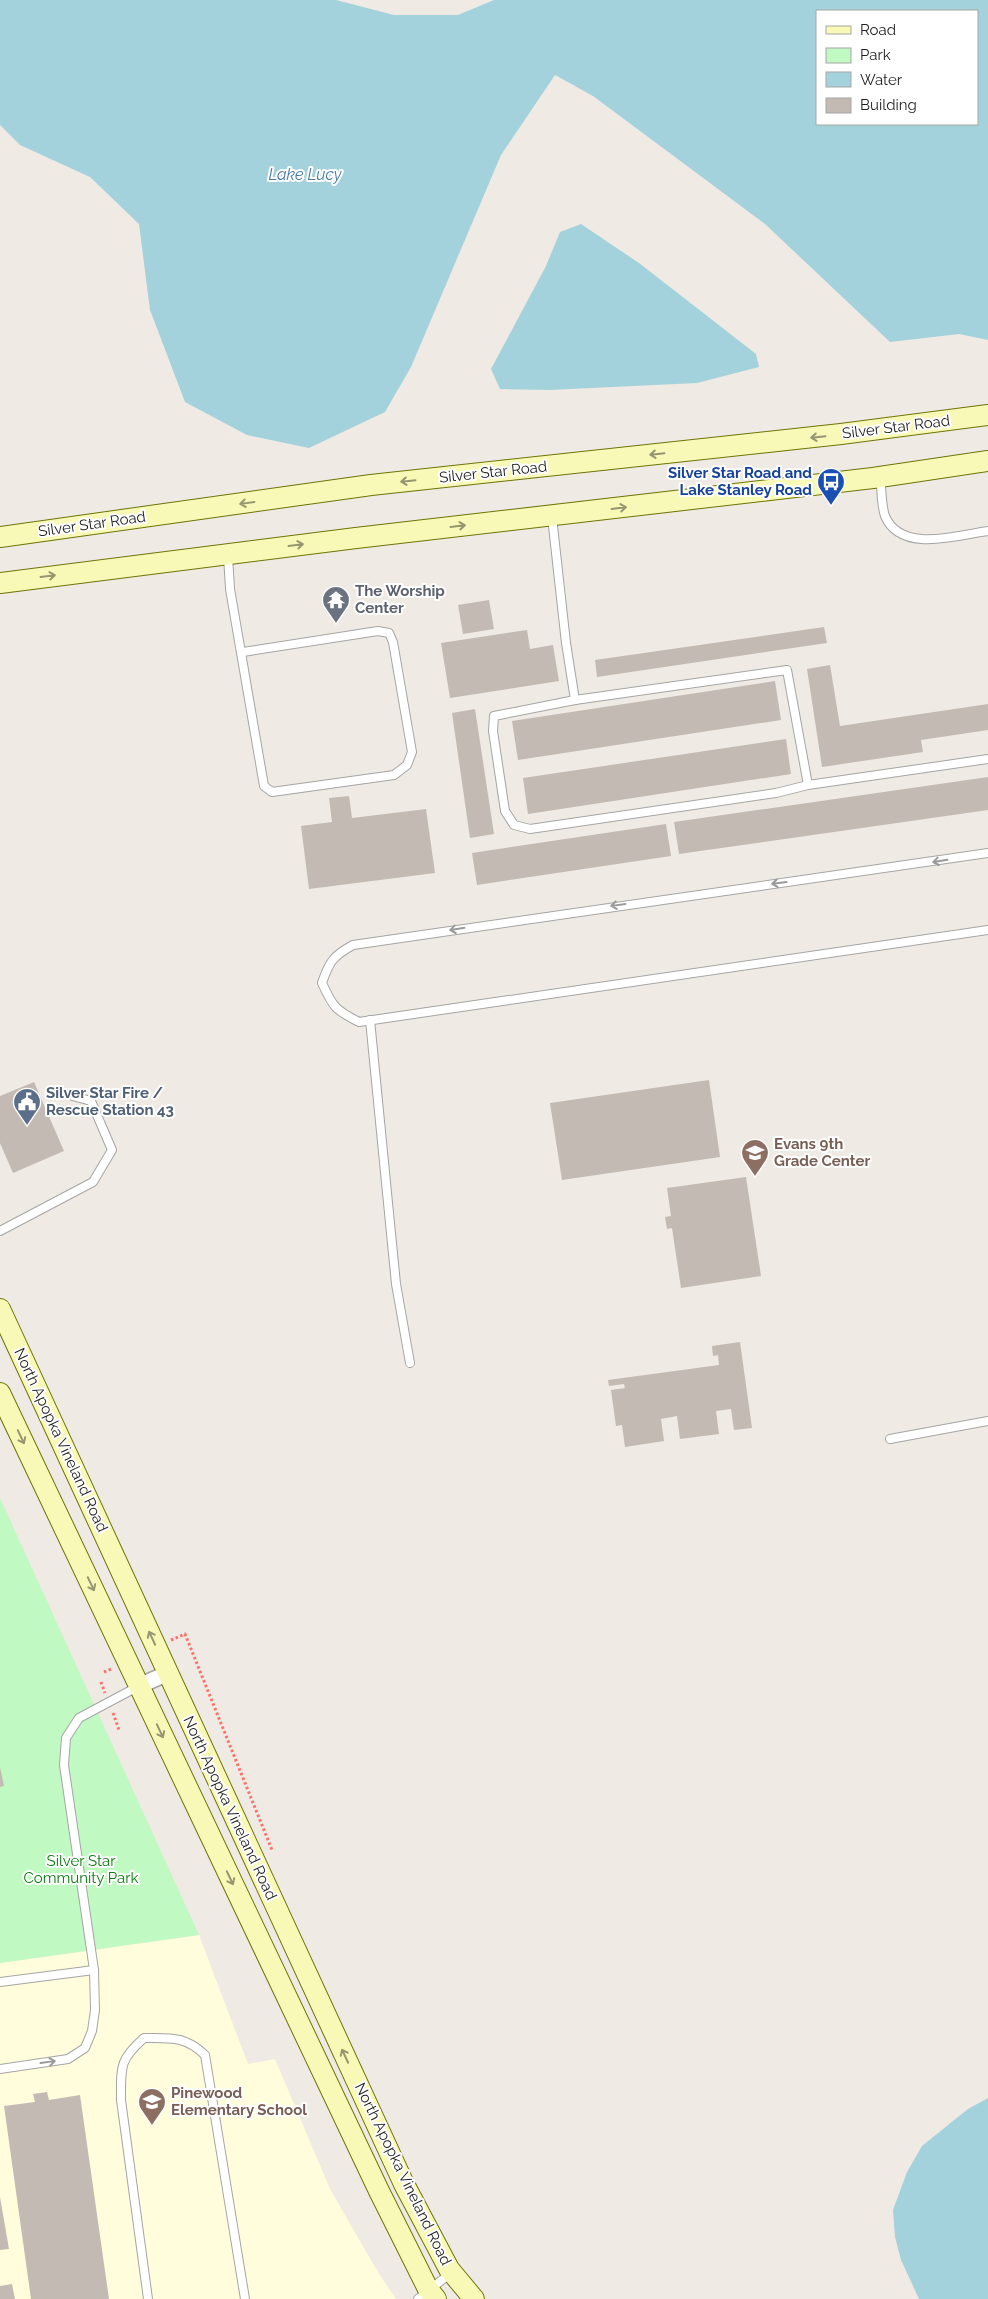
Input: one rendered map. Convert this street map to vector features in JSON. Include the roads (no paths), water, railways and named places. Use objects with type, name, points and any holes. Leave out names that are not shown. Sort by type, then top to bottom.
[{"type":"main road","name":"Silver Star Road","points":[[0,537],[371,485],[841,434],[988,415]]},
{"type":"main road","points":[[0,583],[552,515],[880,478],[988,460]]},
{"type":"main road","name":"North Apopka Vineland Road","points":[[0,1309],[404,2184],[452,2272],[474,2299]]},
{"type":"main road","name":"North Apopka Vineland Road","points":[[0,1393],[427,2296]]},
{"type":"street","points":[[139,1686],[168,1673]]},
{"type":"lane","points":[[880,478],[886,516],[898,532],[913,539],[933,539],[988,531]]},
{"type":"lane","points":[[552,515],[566,644],[575,700]]},
{"type":"lane","points":[[228,554],[230,589],[243,652],[264,786],[272,792],[394,774],[407,765],[412,752],[393,642],[389,633],[378,631],[243,652]]},
{"type":"lane","points":[[808,785],[787,670],[575,700],[494,716],[493,731],[505,810],[514,825],[530,829],[776,793],[808,785],[988,759]]},
{"type":"lane","points":[[988,853],[353,945],[336,954],[328,965],[322,983],[331,1004],[343,1014],[359,1022],[988,930]]},
{"type":"lane","points":[[370,1020],[396,1284],[410,1363]]},
{"type":"lane","points":[[0,1231],[93,1182],[112,1150],[92,1101],[69,1095]]},
{"type":"lane","points":[[890,1439],[988,1421]]},
{"type":"lane","points":[[0,2069],[68,2059],[85,2048],[92,2031],[95,2010],[94,1970],[64,1765],[66,1738],[79,1718],[139,1686]]},
{"type":"lane","points":[[0,1982],[94,1970]]},
{"type":"lane","points":[[148,2299],[121,2100],[121,2072],[127,2053],[144,2038],[169,2038],[191,2042],[205,2055],[245,2299]]},
{"type":"lane","points":[[427,2296],[452,2272]]},
{"type":"water","name":"Lake Lucy","points":[[0,0],[336,0],[394,15],[458,15],[494,0],[988,0],[988,340],[959,334],[890,342],[765,224],[593,96],[555,75],[501,155],[411,367],[385,412],[309,448],[247,435],[185,402],[150,310],[139,224],[90,177],[20,145],[0,125]]},
{"type":"water","points":[[581,224],[639,263],[756,354],[759,367],[697,383],[549,390],[500,389],[491,369],[546,266],[560,232]]},
{"type":"water","points":[[988,2098],[988,2299],[919,2299],[901,2260],[895,2237],[893,2210],[907,2172],[922,2146],[968,2109]]},
{"type":"place","name":"Silver Star Road and Lake Stanley Road","points":[[831,506]]},
{"type":"place","name":"The Worship Center","points":[[336,624]]},
{"type":"place","name":"Silver Star Fire / Rescue Station 43","points":[[27,1126]]},
{"type":"place","name":"Evans 9th Grade Center","points":[[755,1177]]},
{"type":"place","name":"Pinewood Elementary School","points":[[152,2126]]},
{"type":"park label","name":"Silver Star Community Park","points":[[81,1870]]}]
